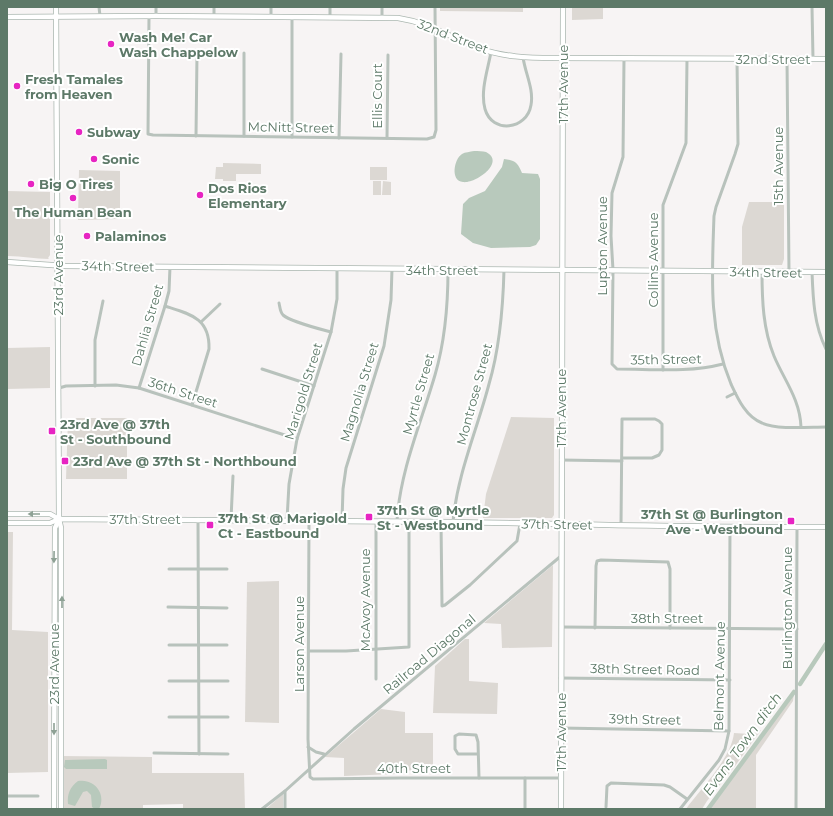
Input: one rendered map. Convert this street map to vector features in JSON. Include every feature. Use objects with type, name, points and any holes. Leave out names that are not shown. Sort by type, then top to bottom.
[{"type":"main road","name":"23rd Avenue","points":[[56,7],[59,519],[61,528],[62,565],[61,809]]},
{"type":"main road","name":"17th Avenue","points":[[561,809],[560,678],[564,58],[563,7]]},
{"type":"main road","name":"32nd Street","points":[[7,17],[156,16],[382,18],[408,20],[435,28],[478,48],[504,55],[523,57],[624,59],[826,59]]},
{"type":"main road","name":"34th Street","points":[[7,262],[58,266],[826,272]]},
{"type":"main road","name":"37th Street","points":[[7,514],[50,514],[59,519]]},
{"type":"main road","name":"23rd Avenue","points":[[54,809],[55,528],[59,519]]},
{"type":"main road","name":"37th Street","points":[[7,523],[50,523],[59,519],[230,519],[826,528]]},
{"type":"street","points":[[99,7],[100,16]]},
{"type":"street","points":[[156,7],[156,16]]},
{"type":"street","points":[[214,7],[214,17]]},
{"type":"street","points":[[271,7],[271,18]]},
{"type":"street","points":[[330,7],[330,18]]},
{"type":"street","points":[[382,7],[382,18]]},
{"type":"street","points":[[435,7],[435,28]]},
{"type":"street","points":[[812,7],[813,59]]},
{"type":"street","name":"McNitt Street","points":[[149,16],[148,134],[153,135],[434,138],[436,130],[435,28]]},
{"type":"street","points":[[292,18],[292,137]]},
{"type":"street","points":[[491,52],[484,90],[484,105],[490,119],[504,126],[518,124],[524,120],[530,110],[532,102],[531,92],[523,57]]},
{"type":"street","points":[[244,53],[244,136]]},
{"type":"street","points":[[196,136],[197,54]]},
{"type":"street","points":[[340,138],[341,54]]},
{"type":"street","name":"Ellis Court","points":[[387,138],[388,55]]},
{"type":"street","name":"Lupton Avenue","points":[[612,364],[612,192],[624,157],[624,59]]},
{"type":"street","name":"Collins Avenue","points":[[663,370],[663,205],[686,144],[687,59]]},
{"type":"street","points":[[737,59],[738,144],[736,154],[714,216],[712,271],[715,324],[723,364],[735,393],[748,414],[762,423],[772,426],[826,427]]},
{"type":"street","name":"15th Avenue","points":[[787,59],[789,272]]},
{"type":"street","name":"Dahlia Street","points":[[139,388],[169,291],[170,267]]},
{"type":"street","name":"Marigold Street","points":[[287,520],[290,477],[298,439],[331,332],[337,299],[337,269]]},
{"type":"street","name":"Magnolia Street","points":[[342,521],[343,489],[346,468],[384,346],[391,300],[392,269]]},
{"type":"street","name":"Myrtle Street","points":[[397,521],[402,482],[439,358],[447,312],[448,270]]},
{"type":"street","name":"Montrose Street","points":[[453,522],[457,492],[489,386],[496,357],[503,306],[504,270]]},
{"type":"street","points":[[762,271],[762,303],[769,342],[798,406],[801,427]]},
{"type":"street","points":[[812,272],[813,308],[816,322],[826,350]]},
{"type":"street","points":[[95,386],[95,340],[103,301]]},
{"type":"street","points":[[279,303],[281,312],[284,316],[331,332]]},
{"type":"street","points":[[201,322],[220,304]]},
{"type":"street","points":[[165,306],[190,314],[201,322],[207,332],[209,349],[192,405]]},
{"type":"street","name":"35th Street","points":[[612,364],[617,369],[663,370],[700,369],[723,364]]},
{"type":"street","points":[[262,370],[314,386]]},
{"type":"street","name":"36th Street","points":[[58,388],[66,386],[126,386],[139,388],[298,439]]},
{"type":"street","points":[[726,397],[735,393]]},
{"type":"street","points":[[561,460],[622,459],[652,458],[659,455],[662,450],[662,424],[660,420],[622,419],[622,459],[621,525]]},
{"type":"street","points":[[230,519],[233,476]]},
{"type":"street","points":[[198,519],[199,754]]},
{"type":"street","name":"Larson Avenue","points":[[309,520],[308,747],[310,768]]},
{"type":"street","name":"McAvoy Avenue","points":[[376,521],[376,678]]},
{"type":"street","points":[[309,651],[409,647],[409,521]]},
{"type":"street","points":[[441,522],[442,606],[470,585],[517,541],[520,524]]},
{"type":"street","name":"Belmont Avenue","points":[[680,809],[719,760],[725,749],[730,730],[730,527]]},
{"type":"street","name":"Burlington Avenue","points":[[796,809],[797,528]]},
{"type":"street","name":"Railroad Diagonal","points":[[310,768],[324,754],[561,556]]},
{"type":"street","points":[[595,628],[596,566],[597,561],[600,560],[668,562],[670,569],[670,628]]},
{"type":"street","points":[[169,569],[227,569]]},
{"type":"street","points":[[168,607],[227,608]]},
{"type":"street","name":"38th Street","points":[[561,627],[730,629],[797,628]]},
{"type":"street","points":[[169,645],[227,645]]},
{"type":"street","name":"38th Street Road","points":[[560,678],[730,680]]},
{"type":"street","points":[[169,681],[228,682]]},
{"type":"street","points":[[169,717],[228,717]]},
{"type":"street","name":"39th Street","points":[[561,728],[730,730]]},
{"type":"street","points":[[478,754],[458,754],[455,749],[455,736],[459,734],[476,735],[478,742],[479,778]]},
{"type":"street","points":[[308,747],[316,752],[324,754]]},
{"type":"street","points":[[154,754],[228,754]]},
{"type":"street","points":[[262,809],[285,791],[310,768]]},
{"type":"street","name":"40th Street","points":[[310,768],[310,777],[313,779],[560,778]]},
{"type":"street","points":[[525,778],[525,809]]},
{"type":"street","points":[[606,807],[607,786],[611,783],[664,785],[670,787],[687,799]]},
{"type":"street","points":[[285,791],[285,809]]},
{"type":"street","points":[[7,796],[38,796]]},
{"type":"shaded area","points":[[440,7],[523,7],[523,12],[440,11]]},
{"type":"shaded area","points":[[572,7],[603,7],[603,19],[572,20]]},
{"type":"shaded area","points":[[474,151],[486,152],[491,156],[493,161],[491,166],[487,172],[475,180],[469,182],[459,181],[455,174],[455,165],[457,160],[462,154]]},
{"type":"shaded area","points":[[504,159],[511,160],[516,163],[522,173],[538,174],[540,179],[540,239],[536,245],[530,247],[491,248],[473,243],[461,234],[463,204],[469,198],[485,191],[502,167]]},
{"type":"shaded area","points":[[223,163],[261,164],[261,174],[236,174],[236,181],[223,181],[223,179],[215,179],[216,167],[223,167]]},
{"type":"shaded area","points":[[370,167],[387,167],[387,180],[370,180]]},
{"type":"shaded area","points":[[79,170],[120,171],[120,219],[78,220]]},
{"type":"shaded area","points":[[373,181],[381,181],[381,195],[373,195]]},
{"type":"shaded area","points":[[383,181],[391,182],[391,195],[382,195]]},
{"type":"shaded area","points":[[7,191],[50,192],[49,259],[8,256]]},
{"type":"shaded area","points":[[749,202],[784,202],[784,259],[782,265],[742,265],[742,227]]},
{"type":"shaded area","points":[[50,347],[50,388],[7,389],[7,348]]},
{"type":"shaded area","points":[[511,417],[554,418],[554,515],[552,518],[483,518],[486,494]]},
{"type":"shaded area","points":[[68,418],[127,418],[127,479],[66,479]]},
{"type":"shaded area","points":[[7,532],[13,532],[12,630],[48,632],[48,772],[7,773]]},
{"type":"shaded area","points":[[553,565],[552,647],[502,648],[501,624],[484,623]]},
{"type":"shaded area","points":[[279,581],[279,723],[245,722],[247,582]]},
{"type":"shaded area","points":[[465,639],[469,639],[469,681],[498,683],[497,714],[433,713],[435,666]]},
{"type":"shaded area","points":[[794,694],[793,701],[756,755],[756,809],[710,809]]},
{"type":"shaded area","points":[[381,709],[405,712],[405,733],[433,733],[433,771],[396,770],[395,774],[344,776],[344,758],[325,757]]},
{"type":"shaded area","points":[[761,730],[702,809],[686,809],[721,763],[732,743],[734,733],[750,734]]},
{"type":"shaded area","points":[[61,756],[152,757],[152,773],[244,773],[245,809],[183,809],[183,804],[143,805],[143,809],[61,809]]},
{"type":"shaded area","points":[[65,760],[107,760],[107,769],[66,769],[64,767]]},
{"type":"shaded area","points":[[78,781],[89,782],[98,788],[101,798],[99,809],[92,807],[91,795],[87,791],[83,792],[75,806],[68,804],[70,791]]},
{"type":"shaded area","points":[[283,794],[283,809],[266,809]]},
{"type":"waterway","name":"Evans Town ditch","points":[[800,684],[826,644]]},
{"type":"waterway","name":"Evans Town ditch","points":[[708,809],[794,692]]},
{"type":"place","name":"Wash Me! Car Wash Chappelow","points":[[111,44]]},
{"type":"place","name":"Fresh Tamales from Heaven","points":[[17,86]]},
{"type":"place","name":"Subway","points":[[79,132]]},
{"type":"place","name":"Sonic","points":[[94,159]]},
{"type":"place","name":"Big O Tires","points":[[31,184]]},
{"type":"place","name":"Dos Rios Elementary","points":[[200,195]]},
{"type":"place","name":"The Human Bean","points":[[73,198]]},
{"type":"place","name":"Palaminos","points":[[87,236]]},
{"type":"place","name":"23rd Ave @ 37th St - Southbound","points":[[52,431]]},
{"type":"place","name":"23rd Ave @ 37th St - Northbound","points":[[65,461]]},
{"type":"place","name":"37th St @ Myrtle St - Westbound","points":[[369,517]]},
{"type":"place","name":"37th St @ Burlington Ave - Westbound","points":[[791,521]]},
{"type":"place","name":"37th St @ Marigold Ct - Eastbound","points":[[210,525]]}]
